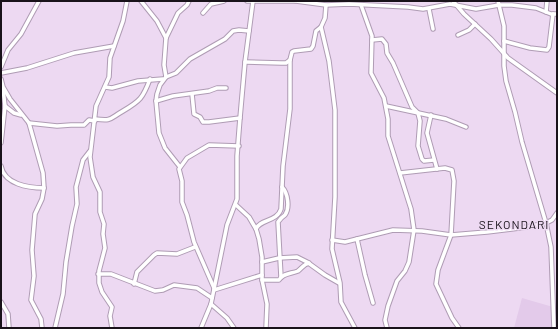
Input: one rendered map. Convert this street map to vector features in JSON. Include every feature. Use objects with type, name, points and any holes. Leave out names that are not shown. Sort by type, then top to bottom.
[{"type":"street","points":[[1,67],[8,50],[22,34],[39,1]]},
{"type":"street","points":[[112,328],[110,316],[112,307],[101,290],[98,274],[104,256],[104,224],[100,212],[101,195],[92,173],[90,161],[97,101],[109,77],[110,58],[123,21],[127,1]]},
{"type":"street","points":[[141,1],[157,21],[166,38]]},
{"type":"street","points":[[180,167],[161,140],[156,101],[158,89],[165,78],[164,65],[166,38],[178,13],[187,5],[189,1]]},
{"type":"street","points":[[203,13],[211,4],[224,1]]},
{"type":"street","points":[[247,1],[295,1],[326,5],[339,2],[429,9],[454,2],[476,9],[499,3],[530,7],[555,14],[547,50],[530,48],[504,41]]},
{"type":"street","points":[[201,328],[211,304],[226,226],[236,205],[238,191],[238,146],[240,118],[245,62],[253,1]]},
{"type":"street","points":[[546,12],[547,1]]},
{"type":"street","points":[[454,2],[491,39],[504,55],[557,93]]},
{"type":"street","points":[[499,3],[504,26],[506,81],[546,223],[551,247],[554,328]]},
{"type":"street","points":[[359,4],[372,40],[371,73],[382,92],[386,106],[388,136],[400,173],[403,188],[411,209],[414,230],[409,262],[405,271],[397,281],[388,306],[385,320],[387,328]]},
{"type":"street","points":[[256,229],[260,224],[272,219],[280,213],[283,166],[290,110],[290,60],[293,51],[311,50],[316,31],[321,27],[325,18],[326,5]]},
{"type":"street","points":[[429,9],[433,29]]},
{"type":"street","points":[[458,35],[469,30],[475,24]]},
{"type":"street","points":[[321,27],[328,56],[335,110],[335,197],[332,249],[340,284],[341,302],[355,328]]},
{"type":"street","points":[[105,87],[112,88],[138,81],[165,78],[176,73],[190,59],[225,39],[233,31],[249,31]]},
{"type":"street","points":[[372,40],[382,39],[385,42],[388,53],[411,104],[418,113],[420,121],[418,143],[422,159],[424,162],[434,160]]},
{"type":"street","points":[[1,73],[27,68],[74,53],[114,46]]},
{"type":"street","points":[[245,62],[286,63],[290,60]]},
{"type":"street","points":[[1,79],[5,106],[1,143]]},
{"type":"street","points":[[28,123],[57,126],[84,125],[89,120],[109,120],[136,103],[144,93],[150,79]]},
{"type":"street","points":[[3,87],[28,123],[42,164],[44,188],[41,204],[35,214],[32,250],[34,276],[31,300],[41,319],[42,328]]},
{"type":"street","points":[[156,101],[173,96],[226,88]]},
{"type":"street","points":[[192,94],[193,111],[203,122],[240,118]]},
{"type":"street","points":[[5,106],[14,113],[21,115]]},
{"type":"street","points":[[386,106],[431,115],[466,127]]},
{"type":"street","points":[[431,115],[427,134],[437,169]]},
{"type":"street","points":[[214,289],[195,247],[181,199],[182,184],[179,171],[180,167],[189,156],[209,145],[238,146]]},
{"type":"street","points":[[55,328],[63,294],[72,222],[77,204],[76,187],[83,160],[91,150]]},
{"type":"street","points":[[1,166],[2,171],[16,183],[32,188],[44,188]]},
{"type":"street","points":[[400,173],[450,169],[454,174],[451,235],[438,270],[436,284],[452,318],[459,328]]},
{"type":"street","points":[[281,277],[278,222],[286,213],[287,206],[286,192],[282,187]]},
{"type":"street","points":[[236,205],[249,217],[256,229],[259,239],[262,262],[262,280],[267,304],[266,328]]},
{"type":"street","points":[[332,240],[345,242],[393,230],[414,230],[451,235],[527,227],[546,223],[552,220],[557,213]]},
{"type":"street","points":[[357,239],[365,276],[373,303]]},
{"type":"street","points":[[134,284],[137,272],[157,253],[177,254],[195,247]]},
{"type":"street","points":[[551,247],[557,247]]},
{"type":"street","points":[[262,262],[279,258],[297,257],[309,263],[340,284]]},
{"type":"street","points":[[262,280],[279,280],[281,277],[300,270],[305,264],[309,263]]},
{"type":"street","points":[[98,274],[111,274],[134,284],[158,291],[174,285],[197,288],[212,298]]},
{"type":"street","points":[[214,289],[262,275]]},
{"type":"street","points":[[1,302],[8,314],[9,328]]},
{"type":"street","points":[[211,304],[227,318],[234,328]]},
{"type":"shaded area","points":[[522,298],[553,307],[554,328],[514,328]]},
{"type":"district","name":"SEKONDARI","points":[[514,225]]}]
